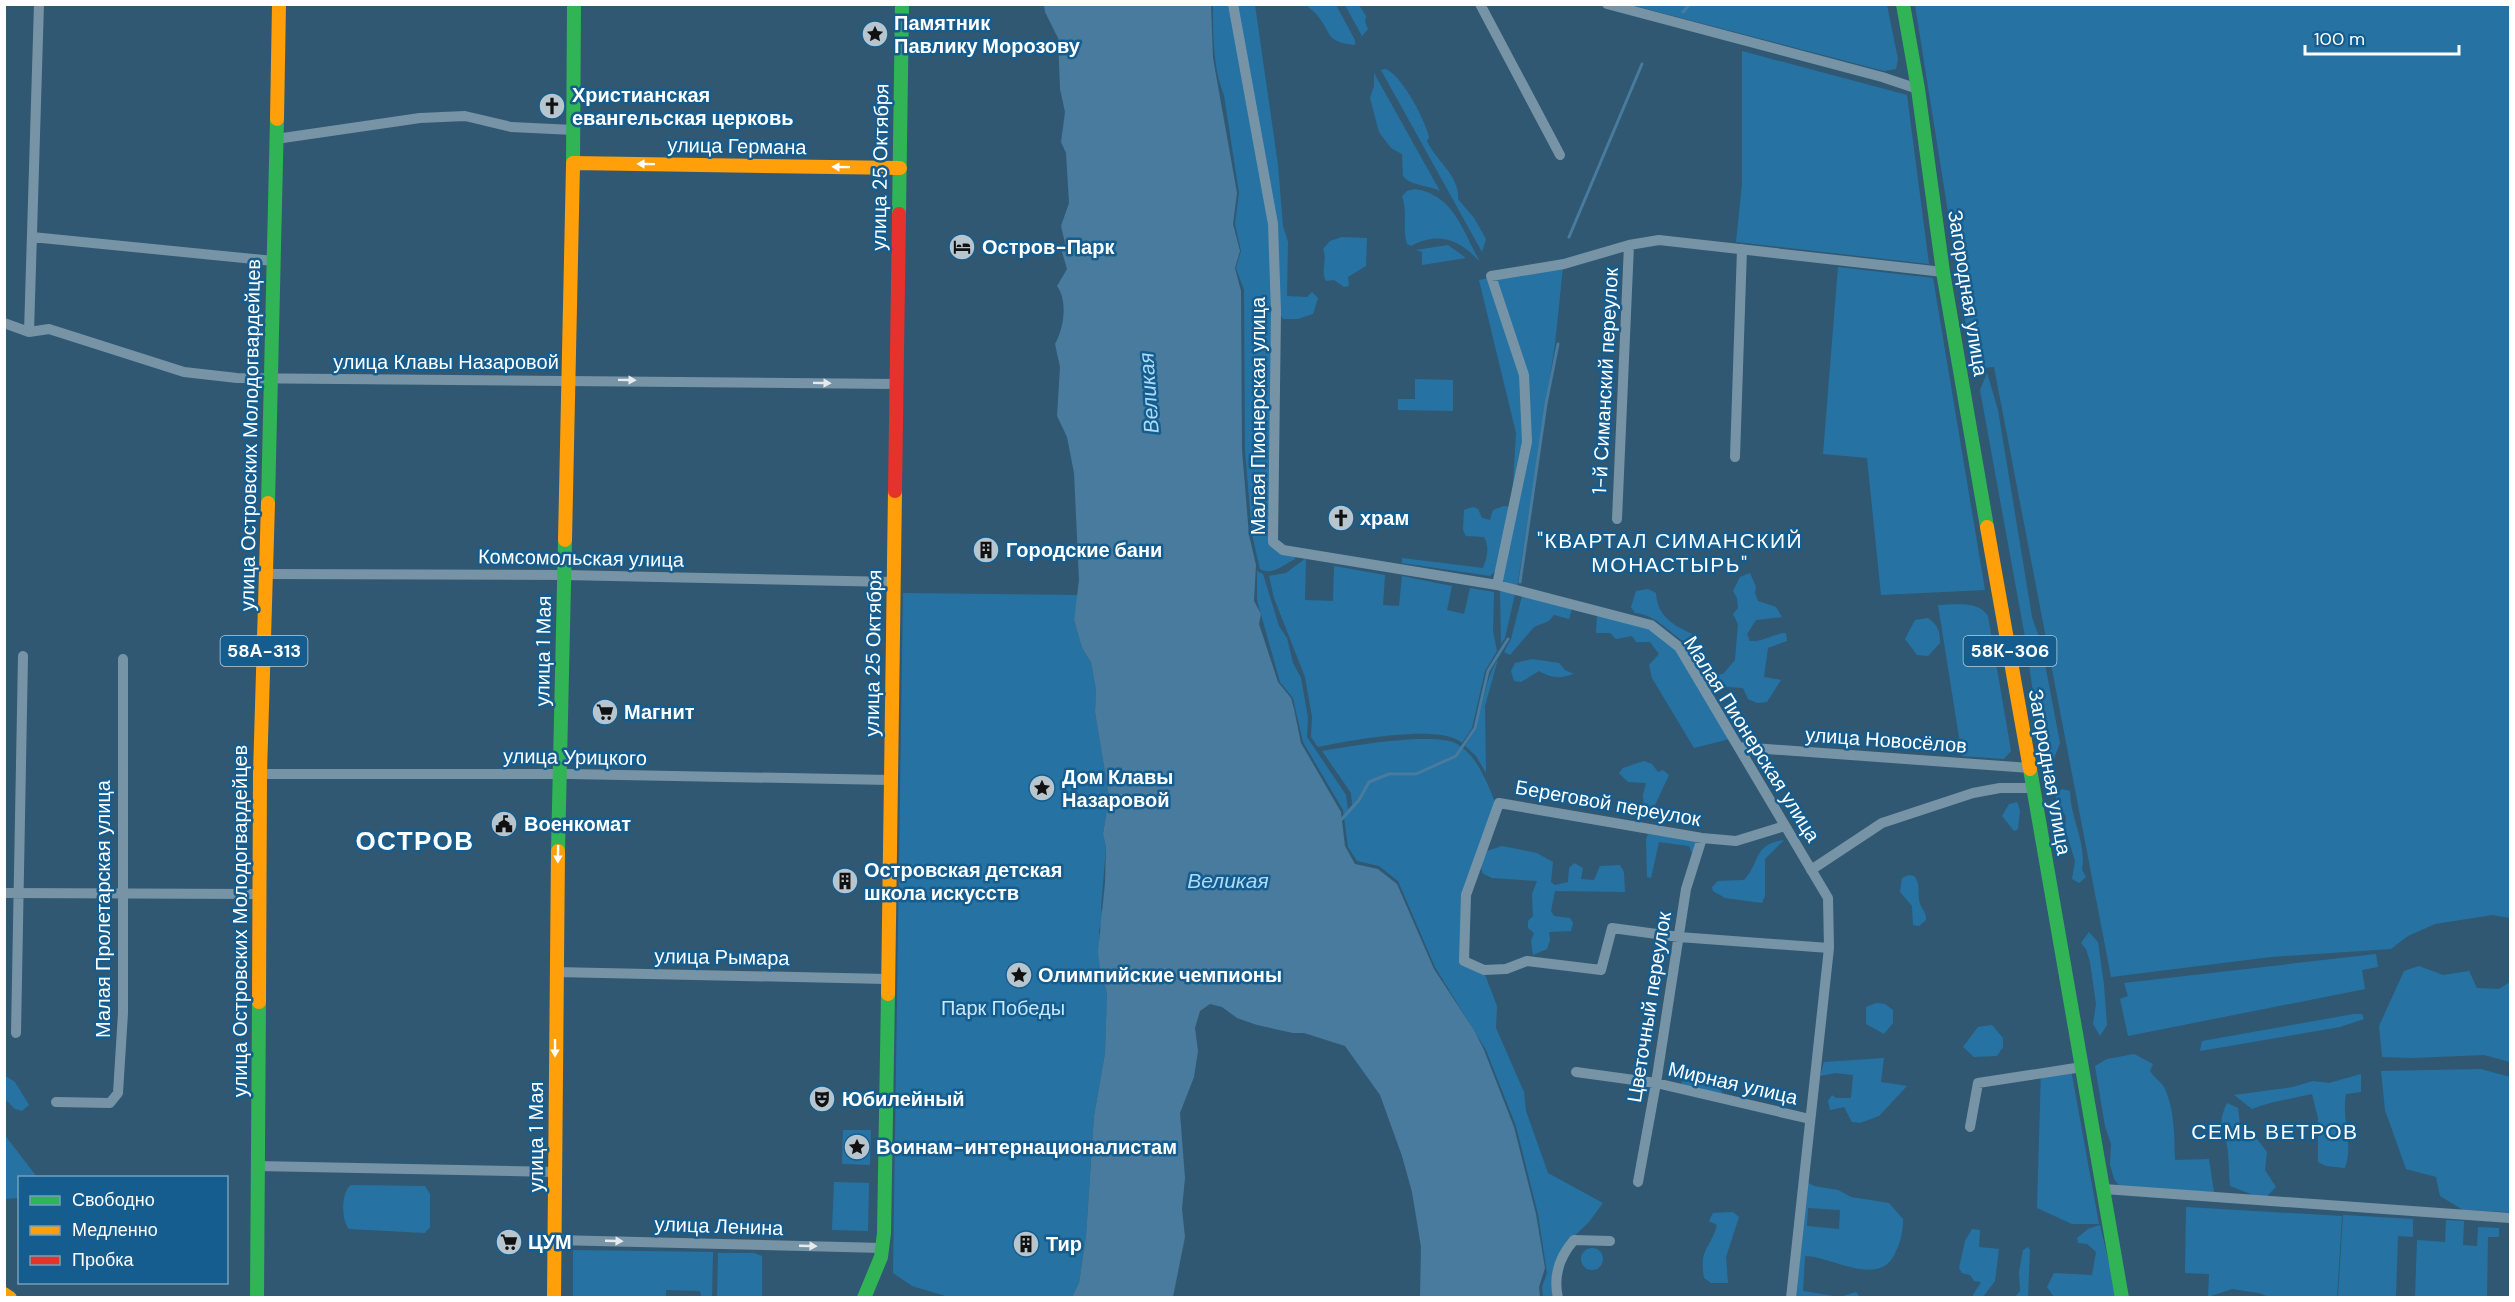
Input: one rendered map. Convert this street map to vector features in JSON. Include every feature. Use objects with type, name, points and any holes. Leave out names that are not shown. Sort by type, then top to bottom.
[{"type":"main road","name":"улица Островских Молодогвардейцев","points":[[257,1298],[260,774],[272,380],[279,4]]},
{"type":"main road","name":"улица 1 Мая","points":[[554,1298],[555,972],[574,130],[574,4]]},
{"type":"main road","name":"улица 25 Октября","points":[[864,1298],[883,1248],[902,4]]},
{"type":"main road","name":"Загородная улица","points":[[1903,4],[1918,89],[1943,272],[2122,1298]]},
{"type":"main road","name":"улица Германа","points":[[573,163],[900,168]]},
{"type":"main road","points":[[852,1298],[878,1266]]},
{"type":"main road","points":[[4,1294],[10,1298]]},
{"type":"street","points":[[29,332],[39,4]]},
{"type":"street","name":"Малая Пионерская улица","points":[[1233,4],[1273,224],[1276,312],[1273,542],[1283,550],[1497,585],[1651,625],[1679,646],[1828,898],[1829,948],[1791,1298]]},
{"type":"street","points":[[1480,4],[1560,155]]},
{"type":"street","points":[[1607,4],[1881,77],[1918,89]]},
{"type":"street","points":[[276,139],[420,118],[465,116],[511,127],[574,130]]},
{"type":"street","points":[[32,237],[274,261]]},
{"type":"street","points":[[1497,585],[1527,442],[1524,375],[1491,276],[1564,264],[1629,245],[1659,240],[1943,272]]},
{"type":"street","name":"1-й Симанский переулок","points":[[1617,519],[1629,245]]},
{"type":"street","points":[[1735,457],[1742,249]]},
{"type":"street","name":"улица Клавы Назаровой","points":[[4,323],[29,332],[49,329],[184,372],[272,380],[568,380],[896,384]]},
{"type":"street","name":"Комсомольская улица","points":[[267,574],[564,575],[894,582]]},
{"type":"street","points":[[16,1033],[23,656]]},
{"type":"street","name":"Малая Пролетарская улица","points":[[56,1102],[110,1103],[118,1092],[123,1013],[123,659]]},
{"type":"street","name":"улица Новосёлов","points":[[1739,747],[2030,768]]},
{"type":"street","name":"улица Урицкого","points":[[260,774],[560,774],[890,780]]},
{"type":"street","points":[[1811,870],[1882,823],[1973,793],[2000,788],[2033,788]]},
{"type":"street","name":"Береговой переулок","points":[[1679,937],[1612,928],[1601,970],[1527,961],[1506,969],[1484,970],[1464,961],[1466,895],[1499,803],[1702,838],[1736,841],[1785,826]]},
{"type":"street","name":"Цветочный переулок","points":[[1638,1182],[1686,889],[1702,838]]},
{"type":"street","points":[[4,893],[260,894]]},
{"type":"street","points":[[1679,937],[1829,948]]},
{"type":"street","name":"улица Рымара","points":[[555,972],[887,979]]},
{"type":"street","points":[[1970,1127],[1978,1083],[2082,1067]]},
{"type":"street","name":"Мирная улица","points":[[1576,1072],[1656,1083],[1810,1119]]},
{"type":"street","points":[[257,1166],[556,1172]]},
{"type":"street","points":[[2104,1189],[2511,1218]]},
{"type":"street","name":"улица Ленина","points":[[555,1240],[883,1248]]},
{"type":"street","points":[[1558,1298],[1559,1264],[1565,1250],[1574,1240],[1610,1241]]},
{"type":"green space","points":[[1213,5],[1229,5],[1270,224],[1274,312],[1270,543],[1296,555],[1295,559],[1278,569],[1269,571],[1260,569],[1252,534],[1245,451],[1244,290],[1236,268],[1241,251],[1235,224],[1239,193],[1224,95],[1216,62]]},
{"type":"green space","points":[[1237,5],[1255,5],[1278,165],[1283,226],[1288,242],[1287,296],[1307,297],[1312,292],[1318,298],[1313,314],[1298,319],[1283,319],[1281,316]]},
{"type":"green space","points":[[1306,5],[1336,5],[1355,40],[1355,45],[1338,42],[1330,36],[1316,14]]},
{"type":"green space","points":[[1345,5],[1359,5],[1366,16],[1365,22],[1368,29],[1362,36]]},
{"type":"green space","points":[[1632,5],[1887,5],[1898,59],[1896,69],[1884,71]]},
{"type":"green space","points":[[1915,5],[2510,5],[2510,918],[2492,915],[2435,924],[2408,936],[2391,949],[2271,957],[2111,977],[1994,367],[1973,369]]},
{"type":"green space","points":[[1742,51],[1907,95],[1929,264],[1736,242],[1742,184]]},
{"type":"green space","points":[[1386,69],[1399,81],[1418,110],[1427,130],[1429,137],[1427,141],[1455,183],[1458,199],[1474,218],[1486,239],[1482,252],[1381,70]]},
{"type":"green space","points":[[1374,73],[1440,191],[1410,182],[1403,176],[1402,154],[1391,148],[1379,132],[1370,98],[1374,86]]},
{"type":"green space","points":[[1415,189],[1439,198],[1448,206],[1462,226],[1480,262],[1465,248],[1448,240],[1431,239],[1411,246],[1407,244],[1402,196],[1407,191]]},
{"type":"green space","points":[[1342,237],[1367,238],[1366,266],[1348,277],[1349,286],[1344,287],[1334,280],[1326,281],[1324,277],[1323,249],[1330,241]]},
{"type":"green space","points":[[1448,245],[1466,258],[1422,265],[1422,252],[1416,250]]},
{"type":"green space","points":[[1563,267],[1555,344],[1517,588],[1501,583],[1529,442],[1526,375],[1494,278]]},
{"type":"green space","points":[[1838,267],[1933,278],[1985,590],[1881,595],[1867,458],[1823,454]]},
{"type":"green space","points":[[1490,278],[1522,375],[1526,441],[1512,500],[1516,433],[1479,280]]},
{"type":"green space","points":[[1987,373],[1998,410],[2032,617],[2041,643],[2060,743],[2051,766],[2038,727],[2025,637],[1980,390]]},
{"type":"green space","points":[[1415,379],[1453,380],[1453,411],[1398,410],[1398,399],[1415,399]]},
{"type":"green space","points":[[1504,506],[1510,507],[1496,570],[1490,576],[1402,563],[1402,558],[1483,568],[1487,552],[1486,541],[1484,537],[1466,536],[1463,530],[1464,510],[1473,507],[1478,509],[1482,518],[1490,520],[1493,510]]},
{"type":"green space","points":[[1306,558],[1305,600],[1333,601],[1334,566],[1385,575],[1383,605],[1399,606],[1402,576],[1452,586],[1447,610],[1464,614],[1470,588],[1494,592],[1493,631],[1497,651],[1485,671],[1472,728],[1462,743],[1451,737],[1415,734],[1393,735],[1318,747],[1311,737],[1312,717],[1305,677],[1274,598],[1269,576],[1286,573]]},
{"type":"green space","points":[[1257,571],[1263,574],[1279,626],[1287,638],[1293,663],[1301,678],[1308,718],[1307,737],[1346,795],[1348,809],[1352,805],[1351,793],[1322,751],[1410,739],[1444,740],[1455,743],[1469,754],[1489,787],[1496,804],[1464,895],[1462,962],[1484,972],[1497,1006],[1496,1028],[1524,1092],[1526,1111],[1548,1173],[1603,1203],[1589,1222],[1571,1239],[1556,1297],[1543,1297],[1542,1287],[1547,1273],[1538,1214],[1516,1126],[1486,1050],[1435,967],[1398,881],[1379,866],[1357,861],[1348,847],[1343,810],[1303,742],[1293,698],[1280,682],[1257,600]]},
{"type":"green space","points":[[1750,573],[1756,587],[1755,593],[1758,601],[1776,607],[1782,617],[1756,620],[1747,634],[1750,641],[1786,633],[1787,641],[1768,648],[1764,677],[1781,680],[1767,702],[1757,703],[1748,699],[1743,688],[1714,686],[1709,681],[1714,675],[1723,674],[1735,660],[1738,624],[1733,614],[1738,608],[1737,598],[1733,591],[1740,577]]},
{"type":"green space","points":[[1648,589],[1656,593],[1659,608],[1667,619],[1692,634],[1686,643],[1656,620],[1635,613],[1631,607],[1636,591]]},
{"type":"green space","points":[[1500,590],[1515,594],[1505,638],[1501,644]]},
{"type":"green space","name":"Парк Победы","points":[[903,593],[1078,595],[1074,620],[1082,648],[1091,662],[1096,690],[1095,712],[1109,797],[1103,834],[1106,847],[1101,908],[1103,919],[1099,930],[1100,970],[1107,993],[1105,1053],[1094,1116],[1086,1236],[1079,1283],[1072,1297],[949,1297],[912,1286],[893,1273]]},
{"type":"green space","points":[[1522,596],[1572,609],[1569,619],[1554,615],[1549,621],[1534,627],[1510,655],[1504,652],[1511,639]]},
{"type":"green space","points":[[1938,605],[1972,605],[1984,611],[1988,616],[2011,751],[2004,759],[1962,756]]},
{"type":"green space","points":[[1597,615],[1650,629],[1677,651],[1730,739],[1694,748],[1652,678],[1649,665],[1659,654],[1650,642],[1636,642],[1632,636],[1616,639],[1610,633],[1596,633]]},
{"type":"green space","points":[[1928,618],[1938,629],[1940,643],[1928,656],[1917,655],[1905,639],[1915,620]]},
{"type":"green space","points":[[1498,659],[1485,706],[1486,773],[1476,756],[1465,746],[1472,735],[1488,681]]},
{"type":"green space","points":[[1532,659],[1559,663],[1565,670],[1574,674],[1556,677],[1539,671],[1521,682],[1514,681],[1511,671],[1515,663]]},
{"type":"green space","points":[[1644,761],[1652,764],[1658,772],[1663,770],[1669,775],[1654,807],[1644,816],[1643,795],[1646,783],[1628,782],[1619,773],[1623,768]]},
{"type":"green space","points":[[2062,789],[2070,791],[2082,850],[2082,870],[2086,877],[2079,883],[2072,879],[2075,861],[2065,828],[2066,817],[2055,795]]},
{"type":"green space","points":[[2017,802],[2020,810],[2018,829],[2014,831],[2002,816],[2009,804]]},
{"type":"green space","points":[[1648,834],[1693,840],[1698,843],[1693,856],[1689,846],[1659,842],[1651,878],[1647,877],[1646,839]]},
{"type":"green space","points":[[1784,840],[1765,859],[1765,896],[1762,903],[1725,898],[1713,891],[1712,887],[1718,881],[1744,880],[1762,849],[1774,842]]},
{"type":"green space","points":[[1502,846],[1537,853],[1553,862],[1551,882],[1555,885],[1568,882],[1569,868],[1574,863],[1583,868],[1581,879],[1594,880],[1600,866],[1620,865],[1624,872],[1625,892],[1555,891],[1551,911],[1554,916],[1570,918],[1573,923],[1571,931],[1549,932],[1550,940],[1547,949],[1533,955],[1531,941],[1534,933],[1528,928],[1528,921],[1533,916],[1532,894],[1537,881],[1492,878],[1482,873],[1481,865],[1487,851]]},
{"type":"green space","points":[[1909,875],[1916,879],[1920,902],[1926,916],[1926,920],[1919,926],[1913,925],[1912,906],[1900,892],[1902,878]]},
{"type":"green space","points":[[2089,932],[2098,942],[2104,985],[2107,1025],[2100,1036],[2093,1024],[2096,1004],[2090,962],[2086,949],[2081,943]]},
{"type":"green space","points":[[2376,954],[2378,967],[2362,970],[2365,989],[2128,1036],[2120,999],[2128,996],[2124,983]]},
{"type":"green space","points":[[2419,966],[2443,975],[2469,971],[2477,988],[2499,989],[2510,982],[2510,1062],[2484,1055],[2382,1057],[2379,1026],[2404,971]]},
{"type":"green space","points":[[1876,1003],[1885,1004],[1893,1010],[1893,1023],[1884,1034],[1866,1024],[1866,1007]]},
{"type":"green space","points":[[2362,1014],[2364,1019],[2340,1027],[2200,1051],[2202,1041]]},
{"type":"green space","points":[[1992,1025],[2003,1038],[2003,1047],[1997,1056],[1974,1057],[1963,1047],[1978,1027]]},
{"type":"green space","points":[[2134,1054],[2153,1064],[2150,1071],[2164,1087],[2168,1097],[2173,1124],[2175,1160],[2209,1159],[2214,1192],[2121,1188],[2114,1179],[2110,1164],[2111,1144],[2105,1126],[2095,1066],[2107,1059]]},
{"type":"green space","points":[[1884,1058],[1881,1082],[1907,1086],[1879,1116],[1860,1123],[1852,1122],[1844,1107],[1830,1110],[1828,1101],[1832,1095],[1836,1098],[1851,1098],[1853,1075],[1836,1073],[1820,1076],[1824,1062]]},
{"type":"green space","points":[[2070,1064],[2099,1224],[2072,1224],[2037,1208],[2041,1071]]},
{"type":"green space","points":[[2481,1069],[2510,1077],[2510,1212],[2463,1210],[2440,1196],[2436,1177],[2406,1169],[2385,1110],[2381,1071]]},
{"type":"green space","points":[[1700,1074],[1712,1080],[1722,1092],[1721,1094],[1681,1084],[1683,1080]]},
{"type":"green space","points":[[2361,1074],[2361,1092],[2346,1094],[2348,1149],[2345,1168],[2326,1166],[2318,1162],[2318,1118],[2312,1094],[2252,1109],[2234,1095],[2293,1087],[2313,1081],[2329,1083]]},
{"type":"green space","points":[[4,1075],[15,1082],[29,1105],[22,1111],[15,1109],[5,1099]]},
{"type":"green space","points":[[2227,1103],[2238,1108],[2241,1133],[2257,1139],[2267,1152],[2265,1170],[2276,1187],[2267,1196],[2256,1196],[2230,1186],[2227,1145],[2222,1129],[2222,1118]]},
{"type":"green space","points":[[843,1130],[871,1130],[870,1165],[842,1164]]},
{"type":"green space","points":[[4,1134],[36,1176],[18,1176],[18,1198],[5,1199]]},
{"type":"green space","points":[[834,1182],[869,1183],[868,1231],[832,1230]]},
{"type":"green space","points":[[1807,1182],[1814,1186],[1838,1190],[1851,1197],[1889,1203],[1903,1219],[1896,1251],[1889,1262],[1879,1268],[1868,1270],[1855,1268],[1805,1256],[1803,1291],[1840,1297],[1856,1292],[1860,1297],[1794,1298]],"holes":[[[1808,1208],[1840,1210],[1839,1229],[1807,1226]]]},
{"type":"green space","points":[[351,1185],[425,1186],[430,1194],[430,1227],[425,1233],[349,1229],[346,1225],[343,1206],[345,1194]]},
{"type":"green space","points":[[2186,1207],[2342,1216],[2337,1297],[2269,1297],[2232,1289],[2208,1297],[2209,1274],[2185,1273]]},
{"type":"green space","points":[[1733,1212],[1739,1217],[1726,1257],[1728,1283],[1711,1283],[1704,1278],[1703,1261],[1717,1225],[1709,1221],[1713,1213]]},
{"type":"green space","points":[[2343,1215],[2413,1219],[2413,1237],[2398,1236],[2396,1297],[2338,1297]]},
{"type":"green space","points":[[2446,1220],[2464,1221],[2463,1245],[2477,1246],[2478,1227],[2499,1228],[2499,1237],[2488,1237],[2487,1297],[2415,1297],[2417,1240],[2445,1242]]},
{"type":"green space","points":[[2100,1225],[2117,1297],[2054,1297],[2047,1287],[2054,1273],[2092,1275],[2096,1252],[2087,1244],[2078,1243],[2077,1238],[2088,1229]]},
{"type":"green space","points":[[1972,1229],[1980,1230],[1979,1247],[1999,1249],[1995,1281],[1983,1297],[1973,1295],[1981,1282],[1974,1281],[1970,1275],[1962,1273],[1959,1268],[1965,1241]]},
{"type":"green space","points":[[2028,1247],[2030,1250],[2028,1297],[2015,1297],[2020,1291],[2019,1272],[2023,1250]]},
{"type":"green space","points":[[1592,1248],[1600,1251],[1603,1259],[1600,1267],[1592,1270],[1584,1267],[1581,1259],[1584,1251]]},
{"type":"green space","points":[[573,1250],[713,1252],[712,1297],[701,1297],[700,1291],[666,1290],[666,1297],[573,1297]]},
{"type":"green space","points":[[718,1253],[754,1253],[762,1256],[762,1297],[717,1297]]},
{"type":"water","name":"Великая","points":[[1044,5],[1211,5],[1213,58],[1237,193],[1233,224],[1240,251],[1235,268],[1241,291],[1242,450],[1249,535],[1256,565],[1254,601],[1261,614],[1259,624],[1278,682],[1291,698],[1301,743],[1341,812],[1345,846],[1355,864],[1378,869],[1397,884],[1434,969],[1474,1030],[1484,1050],[1514,1127],[1536,1214],[1545,1268],[1539,1287],[1540,1297],[1420,1297],[1421,1247],[1412,1192],[1402,1156],[1380,1095],[1345,1046],[1304,1033],[1293,1033],[1257,1025],[1237,1018],[1222,1007],[1210,1004],[1200,1011],[1195,1028],[1198,1051],[1194,1077],[1180,1113],[1185,1178],[1182,1209],[1185,1237],[1173,1297],[1072,1297],[1079,1283],[1086,1236],[1094,1116],[1105,1053],[1107,993],[1100,970],[1098,951],[1105,883],[1106,847],[1103,834],[1109,797],[1095,712],[1096,690],[1091,662],[1082,648],[1074,620],[1079,580],[1074,473],[1067,437],[1057,416],[1060,367],[1055,344],[1061,330],[1064,307],[1057,286],[1067,269],[1062,252],[1065,243],[1061,226],[1069,203],[1066,153],[1061,142],[1065,112],[1060,89],[1058,38],[1045,12]]},
{"type":"waterway","points":[[1683,12],[1690,4]]},
{"type":"waterway","points":[[1569,237],[1642,64]]},
{"type":"waterway","points":[[1520,582],[1546,404],[1558,344]]},
{"type":"waterway","points":[[1342,819],[1359,800],[1369,782],[1389,774],[1416,774],[1456,756],[1475,728],[1488,671],[1508,639]]},
{"type":"traffic: fast","points":[[573,165],[574,4]]},
{"type":"traffic: fast","points":[[899,214],[902,4]]},
{"type":"traffic: fast","points":[[1903,4],[1918,89],[1943,272],[1987,527]]},
{"type":"traffic: fast","points":[[268,503],[277,119]]},
{"type":"traffic: fast","points":[[558,851],[565,540]]},
{"type":"traffic: fast","points":[[2030,769],[2122,1298]]},
{"type":"traffic: fast","points":[[864,1298],[881,1257],[884,1233],[888,994]]},
{"type":"traffic: fast","points":[[257,1298],[259,1002]]},
{"type":"traffic: slow","points":[[277,119],[279,4]]},
{"type":"traffic: slow","points":[[573,163],[900,168]]},
{"type":"traffic: slow","points":[[565,540],[573,165]]},
{"type":"traffic: slow","points":[[888,994],[895,491]]},
{"type":"traffic: slow","points":[[259,1002],[260,774],[268,503]]},
{"type":"traffic: slow","points":[[1987,527],[2030,769]]},
{"type":"traffic: slow","points":[[554,1298],[558,851]]},
{"type":"traffic: slow","points":[[4,1294],[10,1298]]},
{"type":"traffic: jam","points":[[895,491],[899,214]]},
{"type":"place","name":"Памятник Павлику Морозову","points":[[875,34]]},
{"type":"place","name":"Христианская евангельская церковь","points":[[552,106]]},
{"type":"place","name":"Остров-Парк","points":[[962,247]]},
{"type":"place","name":"храм","points":[[1341,518]]},
{"type":"place","name":"Городские бани","points":[[986,550]]},
{"type":"place","name":"Магнит","points":[[605,712]]},
{"type":"place","name":"Дом Клавы Назаровой","points":[[1042,788]]},
{"type":"place","name":"Военкомат","points":[[504,824]]},
{"type":"place","name":"Островская детская школа искусств","points":[[845,881]]},
{"type":"place","name":"Олимпийские чемпионы","points":[[1019,975]]},
{"type":"place","name":"Юбилейный","points":[[822,1099]]},
{"type":"place","name":"Воинам-интернационалистам","points":[[857,1147]]},
{"type":"place","name":"ЦУМ","points":[[509,1242]]},
{"type":"place","name":"Тир","points":[[1026,1244]]},
{"type":"district","name":"\"КВАРТАЛ СИМАНСКИЙ МОНАСТЫРЬ\"","points":[[1670,553]]},
{"type":"district","name":"ОСТРОВ","points":[[415,841]]},
{"type":"district","name":"СЕМЬ ВЕТРОВ","points":[[2275,1132]]}]
